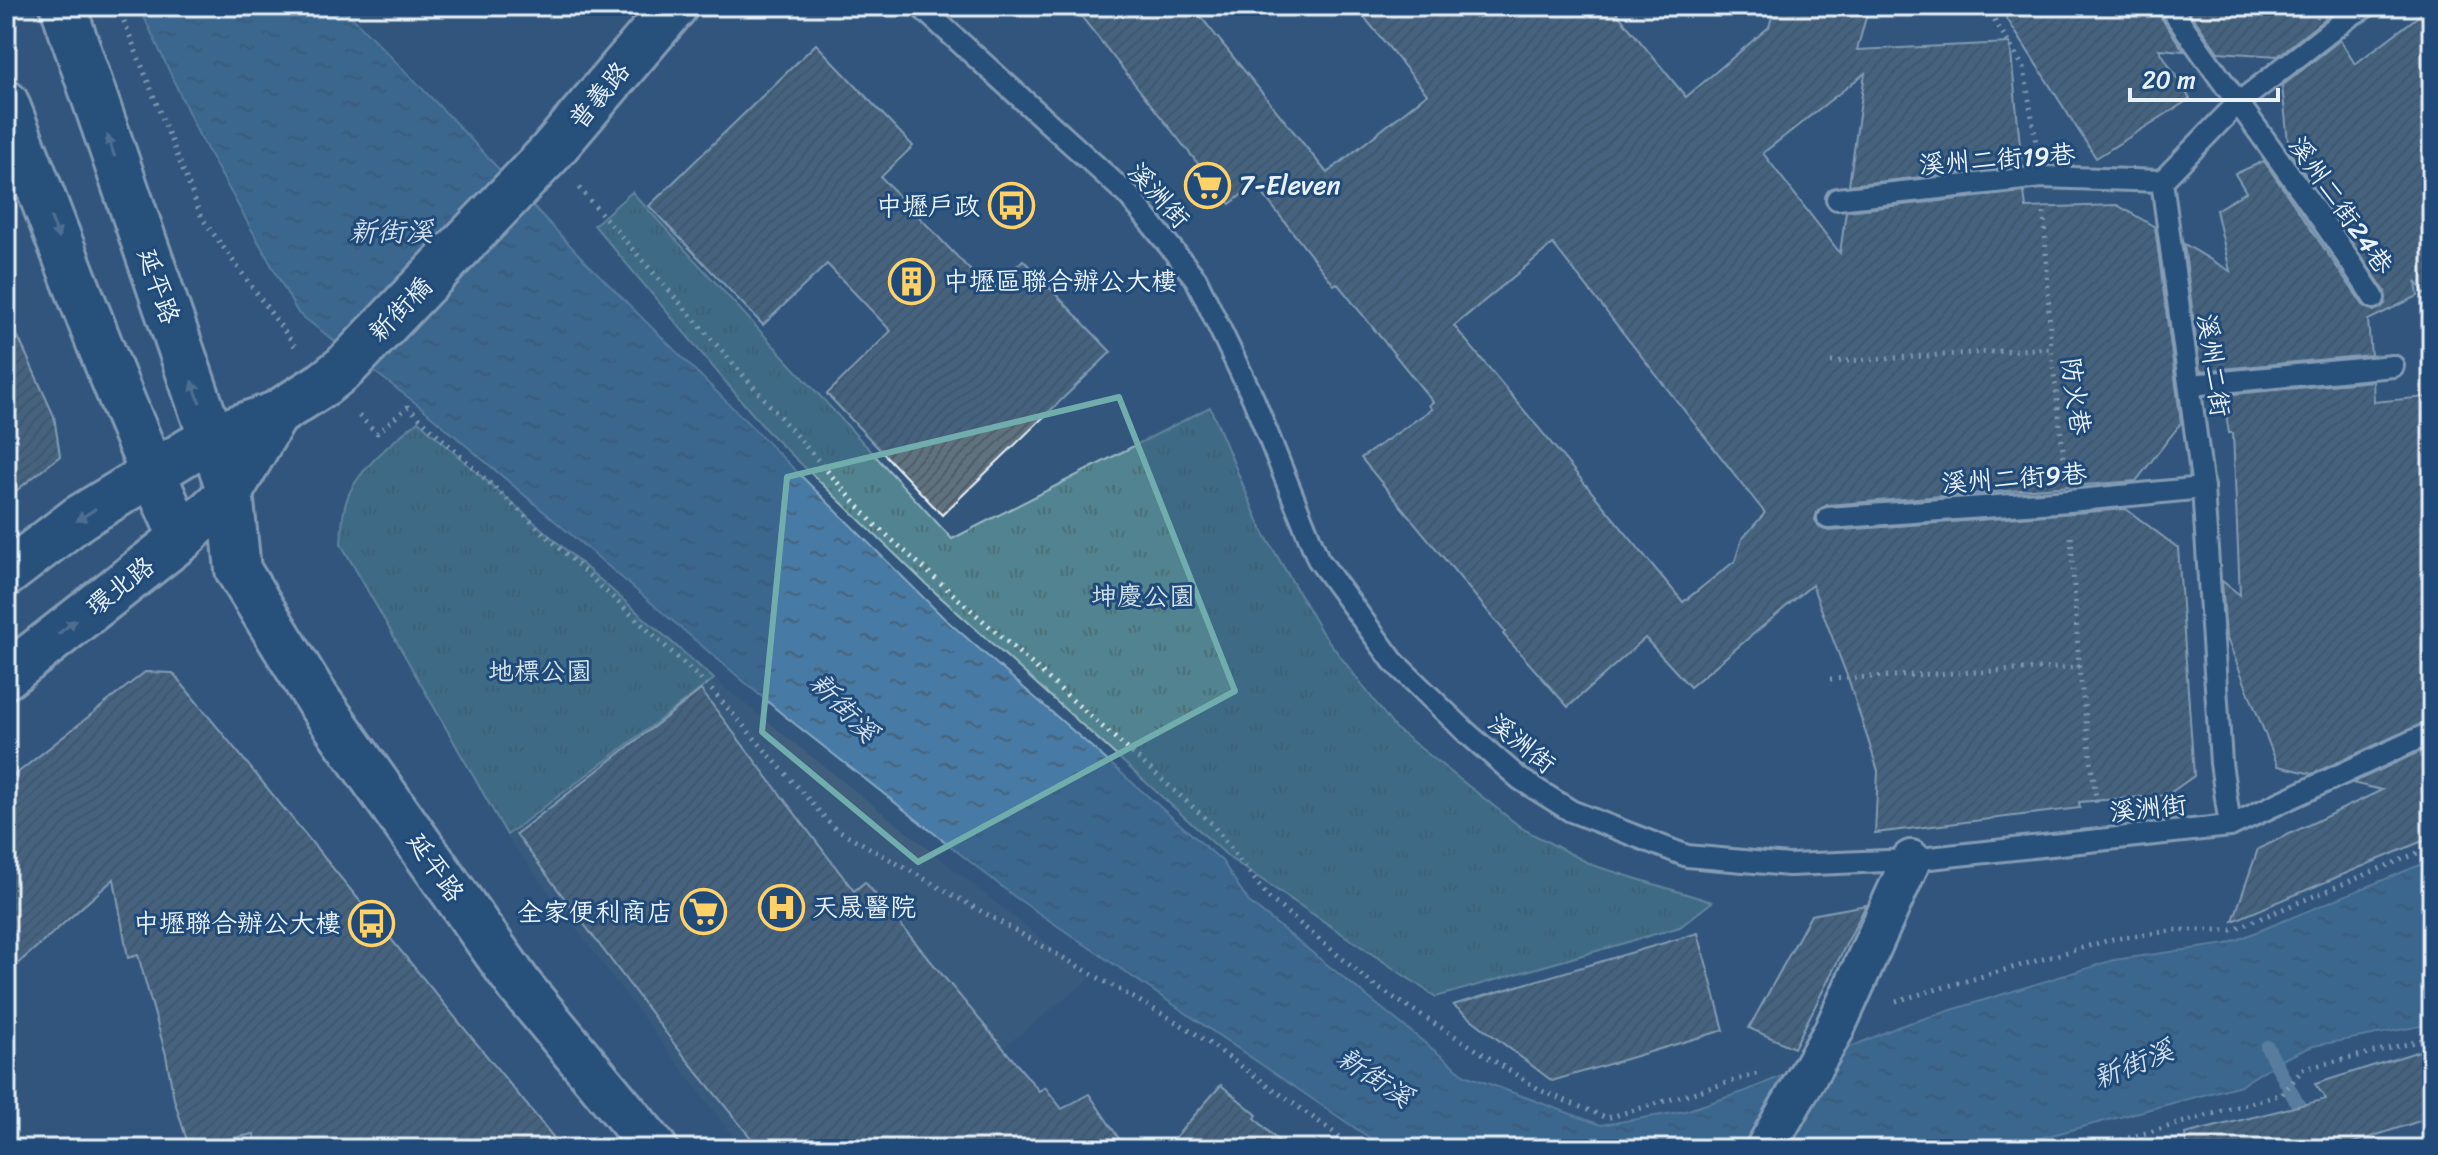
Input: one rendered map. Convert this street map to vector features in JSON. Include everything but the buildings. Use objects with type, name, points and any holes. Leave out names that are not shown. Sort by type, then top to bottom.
[{"type":"main road","name":"延平路","points":[[63,6],[230,492],[238,570],[317,699],[520,986],[655,1149]]},
{"type":"main road","name":"普義路","points":[[536,168],[675,6]]},
{"type":"main road","points":[[6,103],[152,474],[182,538]]},
{"type":"main road","name":"新街橋","points":[[335,375],[536,168]]},
{"type":"main road","points":[[6,574],[79,518],[212,437],[276,414],[335,375]]},
{"type":"main road","points":[[230,492],[276,414]]},
{"type":"main road","name":"環北路","points":[[6,676],[182,538],[230,492]]},
{"type":"main road","name":"延平路","points":[[182,538],[238,570]]},
{"type":"street","points":[[1765,1149],[1830,1039],[1911,860]]},
{"type":"lane","name":"溪洲街","points":[[920,6],[1130,197],[1196,279],[1253,398],[1318,559],[1393,661],[1520,779],[1571,811],[1687,856],[1789,865],[1911,860],[2230,826],[2432,732]]},
{"type":"lane","name":"溪州二街24巷","points":[[2169,6],[2345,251],[2374,298]]},
{"type":"lane","points":[[2162,181],[2237,104],[2367,6]]},
{"type":"lane","name":"溪州二街19巷","points":[[1837,199],[2042,177],[2162,181]]},
{"type":"lane","name":"溪州二街","points":[[2162,181],[2203,488],[2221,763],[2230,826]]},
{"type":"lane","points":[[2191,385],[2393,366]]},
{"type":"lane","name":"溪州二街9巷","points":[[1828,518],[2203,488]]},
{"type":"path","points":[[118,6],[202,218],[280,327],[335,375],[377,433],[408,407],[708,686],[833,827],[1192,1031],[1357,1149]]},
{"type":"path","points":[[536,168],[873,523],[1212,824],[1268,897],[1375,986],[1542,1091],[1607,1118],[1759,1074]]},
{"type":"path","name":"防火巷","points":[[1831,362],[2051,348],[2069,501],[2079,667],[2102,839]]},
{"type":"path","points":[[1830,679],[2079,667]]},
{"type":"path","points":[[1830,1039],[1902,998],[2113,939],[2177,930],[2232,930],[2432,847]]},
{"type":"path","points":[[2090,1149],[2282,1094],[2303,1069],[2432,1038]]},
{"type":"highlighted area","points":[[1119,397],[1235,691],[918,862],[762,732],[787,477]]},
{"type":"shaded area","name":"天晟醫院","points":[[714,679],[1091,978],[876,1149],[742,1149],[506,836]]},
{"type":"green space","name":"坤慶公園","points":[[632,192],[952,539],[1210,407],[1262,530],[1321,631],[1395,728],[1523,829],[1592,865],[1712,902],[1680,927],[1436,997],[1231,859],[927,585],[766,430],[594,225]]},
{"type":"green space","name":"地標公園","points":[[418,421],[714,679],[507,835],[341,544],[345,506],[354,484],[379,454]]},
{"type":"water","name":"新街溪","points":[[139,6],[341,6],[581,257],[944,618],[1222,861],[1249,902],[1465,1075],[1601,1125],[1685,1111],[1746,1091],[1900,1026],[2114,960],[2227,944],[2432,860],[2432,1024],[2313,1046],[2281,1060],[2241,1085],[1999,1149],[1386,1149],[1015,897],[781,713],[422,408],[298,313],[198,133]]},
{"type":"waterway","points":[[2267,1047],[2297,1103],[2329,1149]]},
{"type":"place","name":"7-Eleven","points":[[1208,185]]},
{"type":"place","name":"中壢戶政","points":[[1011,206]]},
{"type":"place","name":"中壢區聯合辦公大樓","points":[[912,281]]},
{"type":"place","name":"天晟醫院","points":[[781,907]]},
{"type":"place","name":"全家便利商店","points":[[704,912]]},
{"type":"place","name":"中壢聯合辦公大樓","points":[[372,923]]}]
